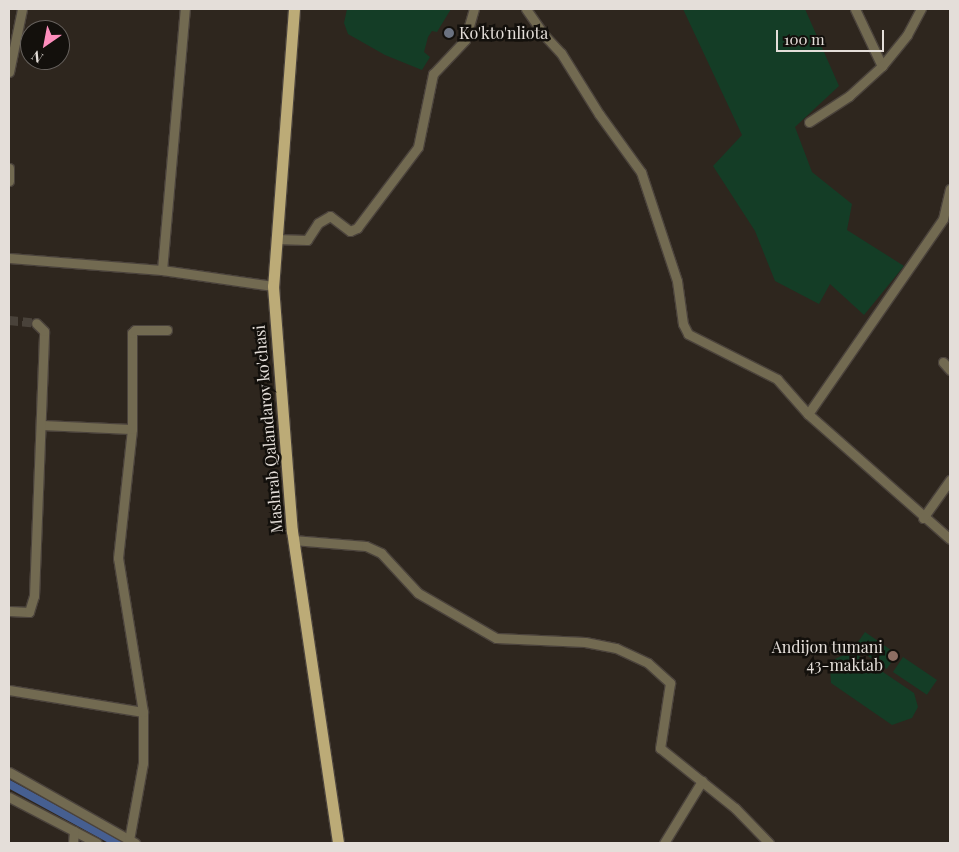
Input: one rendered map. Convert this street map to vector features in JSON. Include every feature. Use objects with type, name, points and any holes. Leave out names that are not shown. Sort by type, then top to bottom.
[{"type":"main road","name":"Mashrab Qalandarov ko'chasi","points":[[294,9],[273,286],[293,540],[338,843]]},
{"type":"street","points":[[9,72],[22,9]]},
{"type":"street","points":[[162,270],[185,9]]},
{"type":"street","points":[[276,239],[307,240],[318,223],[330,216],[350,232],[357,228],[418,146],[433,74],[466,40],[474,9]]},
{"type":"street","points":[[526,9],[545,36],[561,53],[599,114],[641,172],[677,281],[683,324],[688,334],[777,379],[808,414],[923,518],[950,539]]},
{"type":"street","points":[[855,9],[882,66]]},
{"type":"street","points":[[809,122],[849,96],[882,66],[907,35],[921,9]]},
{"type":"street","points":[[9,168],[9,181]]},
{"type":"street","points":[[808,414],[943,219],[950,189]]},
{"type":"street","points":[[9,258],[162,270],[273,286]]},
{"type":"street","points":[[9,611],[26,613],[32,609],[44,331],[36,323]]},
{"type":"street","points":[[9,772],[132,842],[143,763],[142,712],[118,558],[132,429],[132,333],[135,330],[167,330]]},
{"type":"street","points":[[943,362],[950,370]]},
{"type":"street","points":[[41,425],[132,429]]},
{"type":"street","points":[[923,518],[950,480]]},
{"type":"street","points":[[293,540],[366,546],[381,553],[424,598],[496,638],[585,642],[616,648],[648,663],[670,683],[660,748],[702,781],[769,843]]},
{"type":"street","points":[[9,690],[142,712]]},
{"type":"street","points":[[664,843],[702,781]]},
{"type":"street","points":[[9,797],[97,843]]},
{"type":"street","points":[[73,843],[74,831]]},
{"type":"green space","points":[[347,9],[451,9],[437,32],[432,31],[428,37],[424,52],[430,57],[422,70],[385,55],[348,34],[344,23]]},
{"type":"green space","points":[[683,9],[805,9],[839,86],[795,127],[812,172],[852,204],[847,230],[904,266],[864,315],[830,284],[819,304],[775,281],[755,231],[713,166],[742,135]]},
{"type":"green space","points":[[865,632],[897,654],[887,669],[855,647]]},
{"type":"green space","points":[[852,651],[914,693],[918,707],[912,718],[892,725],[831,683],[830,668],[835,659]]},
{"type":"green space","points":[[903,657],[937,680],[927,695],[893,672]]},
{"type":"waterway","points":[[9,784],[117,843]]},
{"type":"tunnel","points":[[9,320],[36,323]]},
{"type":"place","name":"Ko'kto'nliota","points":[[449,33]]},
{"type":"place","name":"Andijon tumani 43-maktab","points":[[893,656]]}]
